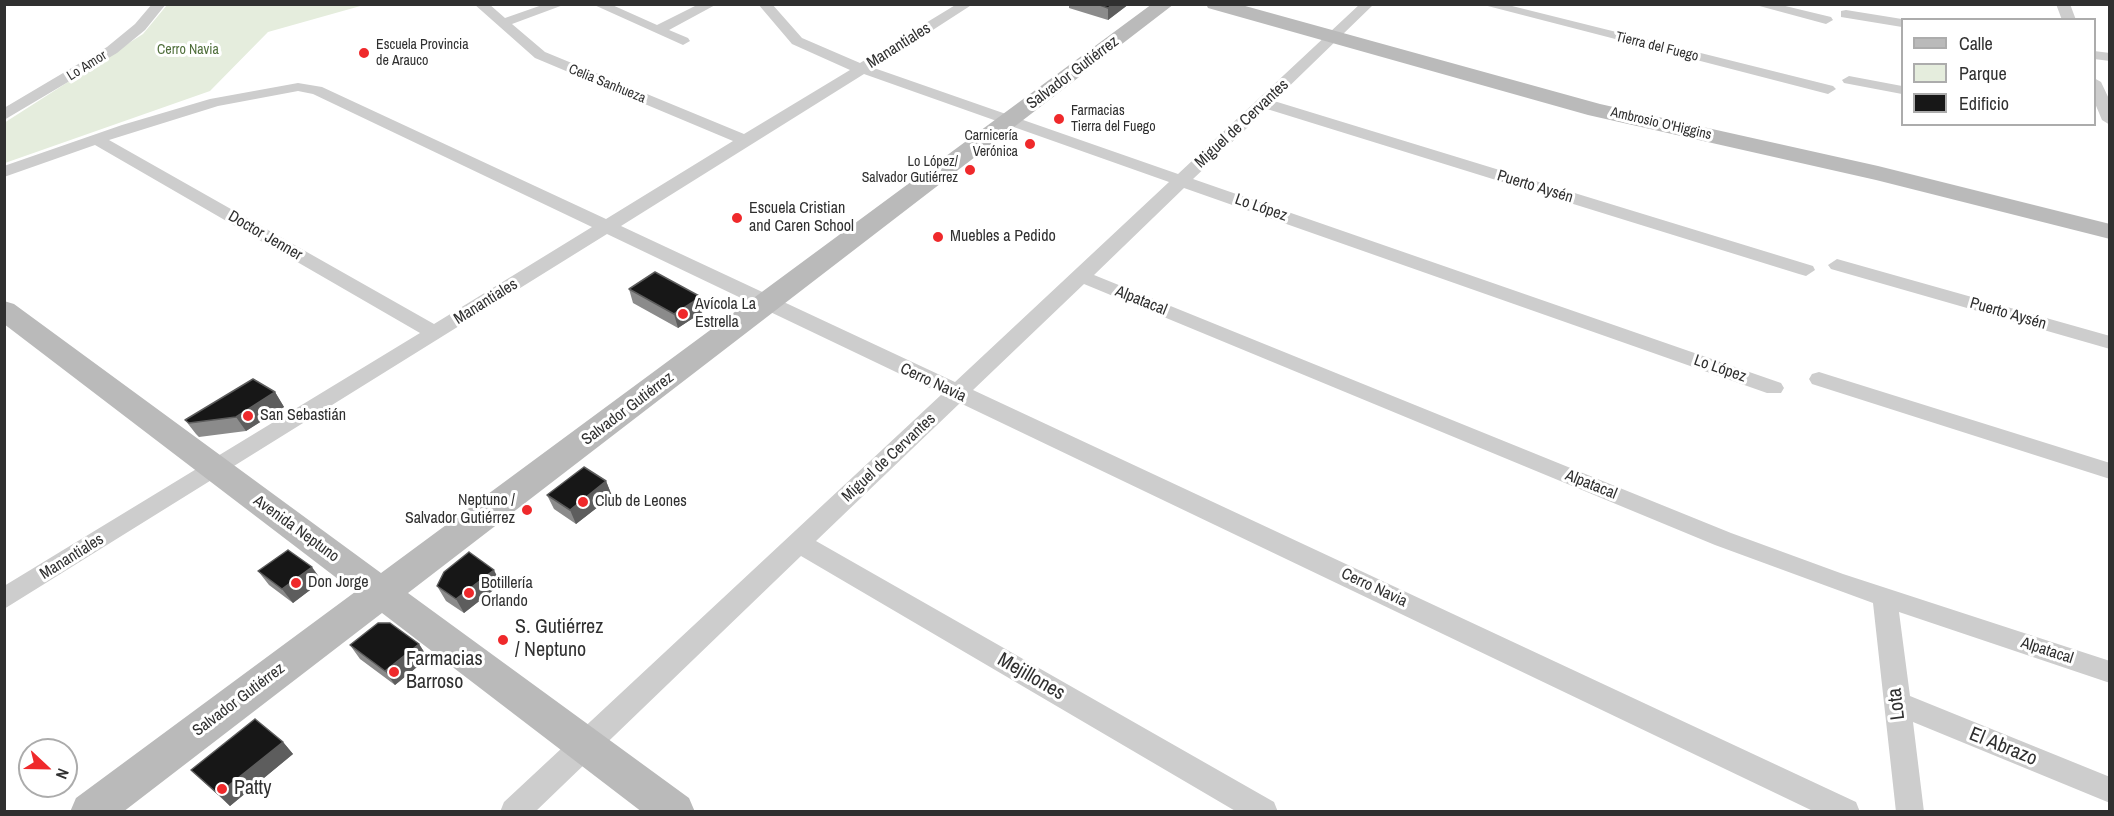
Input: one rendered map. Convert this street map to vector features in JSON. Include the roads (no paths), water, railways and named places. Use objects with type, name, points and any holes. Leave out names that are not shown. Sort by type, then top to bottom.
[{"type":"main road","name":"Salvador Gutiérrez","points":[[90,812],[1165,4]]},
{"type":"main road","name":"Ambrosio O'Higgins","points":[[1215,4],[1617,115],[1878,173],[2109,232]]},
{"type":"main road","name":"Avenida Neptuno","points":[[4,310],[675,812]]},
{"type":"street","name":"Lo Amor","points":[[4,115],[129,38],[160,4]]},
{"type":"street","name":"Celia Sanhueza","points":[[480,4],[540,55],[746,141]]},
{"type":"street","points":[[503,23],[560,4]]},
{"type":"street","points":[[598,4],[683,41]]},
{"type":"street","points":[[657,30],[711,4]]},
{"type":"street","name":"Lo López","points":[[764,4],[797,41],[818,53],[1774,388]]},
{"type":"street","name":"Miguel de Cervantes","points":[[514,812],[1368,4]]},
{"type":"street","name":"Tierra del Fuego","points":[[1486,4],[1828,89]]},
{"type":"street","points":[[1758,4],[1826,20]]},
{"type":"street","name":"Manantiales","points":[[4,599],[863,69],[958,6]]},
{"type":"street","points":[[1845,14],[1901,23]]},
{"type":"street","points":[[1850,80],[1901,90]]},
{"type":"street","name":"Cerro Navia","points":[[4,172],[215,102],[281,88],[305,87],[324,93],[956,394],[1846,812]]},
{"type":"street","points":[[2096,87],[2109,120]]},
{"type":"street","name":"Puerto Aysén","points":[[1264,103],[1806,270]]},
{"type":"street","name":"Doctor Jenner","points":[[96,140],[435,333]]},
{"type":"street","name":"Puerto Aysén","points":[[1837,265],[2109,343]]},
{"type":"street","name":"Alpatacal","points":[[1081,276],[1722,539],[1884,597],[2109,672]]},
{"type":"street","points":[[1819,379],[2109,471]]},
{"type":"street","name":"Mejillones","points":[[799,543],[1264,812]]},
{"type":"street","name":"Lota","points":[[1884,597],[1910,812]]},
{"type":"street","name":"El Abrazo","points":[[1897,703],[2109,790]]},
{"type":"place","name":"Escuela Provincia de Arauco","points":[[364,53]]},
{"type":"place","name":"Farmacias Tierra del Fuego","points":[[1059,119]]},
{"type":"place","name":"Carnicería Verónica","points":[[1030,144]]},
{"type":"place","name":"Lo López/ Salvador Gutiérrez","points":[[970,170]]},
{"type":"place","name":"Escuela Cristian and Caren School","points":[[737,218]]},
{"type":"place","name":"Muebles a Pedido","points":[[938,237]]},
{"type":"place","name":"Avícola La Estrella","points":[[683,314]]},
{"type":"place","name":"San Sebastián","points":[[248,416]]},
{"type":"place","name":"Club de Leones","points":[[583,502]]},
{"type":"place","name":"Neptuno / Salvador Gutiérrez","points":[[527,510]]},
{"type":"place","name":"Don Jorge","points":[[296,583]]},
{"type":"place","name":"Botillería Orlando","points":[[469,593]]},
{"type":"place","name":"S. Gutiérrez / Neptuno","points":[[503,640]]},
{"type":"place","name":"Farmacias Barroso","points":[[394,672]]},
{"type":"place","name":"Patty","points":[[222,789]]}]
